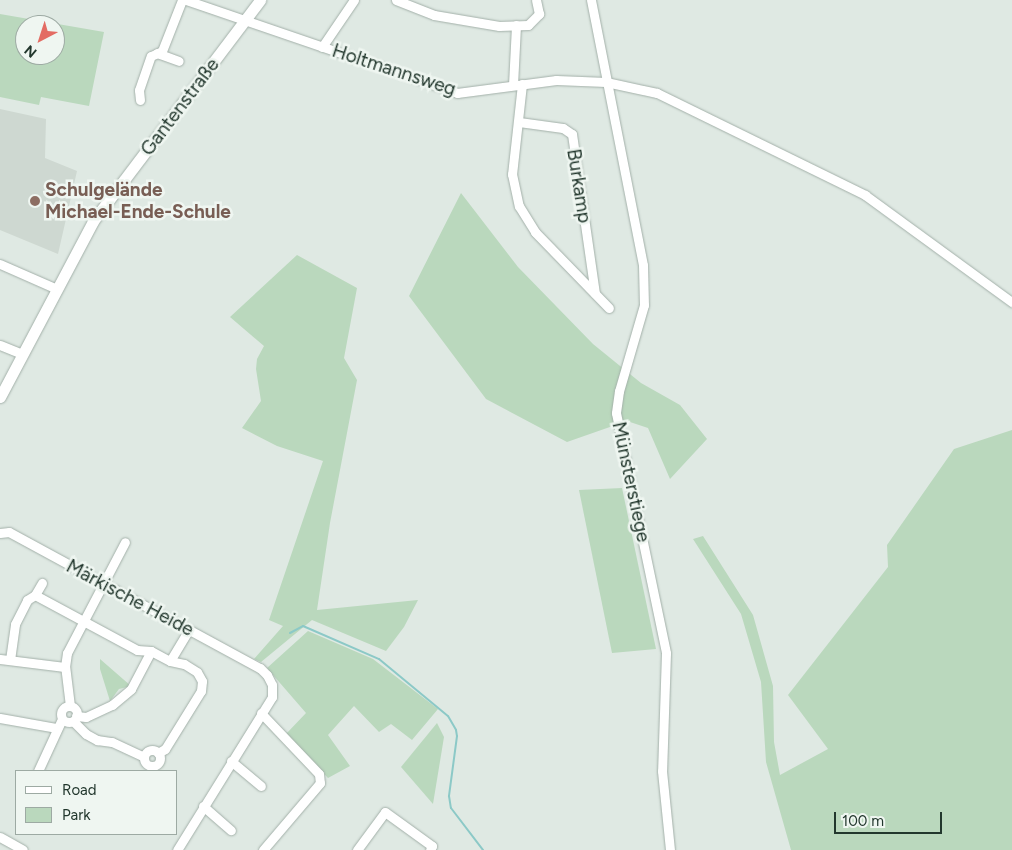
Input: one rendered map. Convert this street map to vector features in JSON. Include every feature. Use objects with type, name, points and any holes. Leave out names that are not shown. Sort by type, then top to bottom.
[{"type":"street","name":"Holtmannsweg","points":[[187,0],[457,93],[556,80],[606,82],[642,89],[670,98],[706,119],[865,195],[1012,302]]},
{"type":"street","points":[[140,100],[139,90],[151,56],[162,51],[187,0]]},
{"type":"street","name":"Gantenstraße","points":[[0,397],[55,288],[92,221],[260,0]]},
{"type":"street","points":[[322,47],[354,0]]},
{"type":"street","points":[[396,0],[434,15],[500,26],[528,25],[539,14],[536,0]]},
{"type":"street","name":"Münsterstiege","points":[[591,0],[643,266],[644,305],[619,391],[616,413],[666,653],[662,771],[670,850]]},
{"type":"street","points":[[516,26],[518,122],[512,174],[518,206],[535,232],[609,308]]},
{"type":"street","points":[[157,53],[179,61]]},
{"type":"street","name":"Burkamp","points":[[518,122],[563,128],[572,134],[595,293]]},
{"type":"street","points":[[0,264],[55,288]]},
{"type":"street","points":[[0,346],[22,354]]},
{"type":"street","name":"Märkische Heide","points":[[1,535],[9,532],[260,668],[267,675],[273,690],[261,713]]},
{"type":"street","points":[[125,542],[67,653],[65,667],[70,706],[75,710],[75,718],[86,734],[97,740],[112,742],[147,765]]},
{"type":"street","points":[[10,660],[15,624],[27,600],[35,595],[42,583]]},
{"type":"street","points":[[35,595],[138,650],[151,651],[170,661],[184,664],[197,672],[202,680],[201,691],[164,750],[158,753],[153,750],[147,752],[147,765]]},
{"type":"street","points":[[170,661],[189,629]]},
{"type":"street","points":[[62,719],[67,722],[75,718],[86,717],[112,705],[131,689],[151,651]]},
{"type":"street","points":[[0,659],[65,667]]},
{"type":"street","points":[[38,770],[62,719],[61,713],[64,708],[70,706]]},
{"type":"street","points":[[177,850],[261,713],[319,774],[320,783],[263,850]]},
{"type":"street","points":[[0,718],[57,728]]},
{"type":"street","points":[[231,761],[261,786]]},
{"type":"street","points":[[203,806],[231,830]]},
{"type":"street","points":[[357,850],[385,812],[432,846],[430,850]]},
{"type":"street","points":[[0,837],[23,850]]},
{"type":"shaded area","name":"Schulgelände Michael-Ende-Schule","points":[[0,109],[46,119],[45,158],[77,171],[58,254],[0,230]]},
{"type":"green space","points":[[0,14],[15,17],[15,65],[65,65],[65,25],[104,32],[89,106],[41,97],[39,105],[0,97]]},
{"type":"green space","points":[[461,193],[518,267],[593,344],[641,383],[680,405],[707,439],[670,479],[648,428],[627,421],[567,442],[486,399],[409,296]]},
{"type":"green space","points":[[297,255],[357,288],[344,358],[357,380],[330,523],[317,610],[418,600],[404,627],[386,651],[312,620],[261,662],[254,659],[283,626],[269,620],[323,461],[277,446],[242,428],[261,401],[256,369],[257,359],[264,346],[230,317]]},
{"type":"green space","points":[[1012,430],[1012,850],[791,850],[766,762],[761,682],[741,614],[693,539],[703,536],[753,615],[773,686],[774,742],[780,775],[828,749],[788,695],[888,567],[887,545],[954,449]]},
{"type":"green space","points":[[622,488],[656,649],[612,653],[579,490]]},
{"type":"green space","points":[[308,631],[373,659],[438,709],[412,740],[391,724],[379,732],[354,706],[328,735],[350,766],[328,778],[286,734],[306,713],[267,668]]},
{"type":"green space","points":[[100,659],[131,686],[119,689],[110,701],[100,669]]},
{"type":"green space","points":[[437,723],[444,737],[433,804],[401,767]]},
{"type":"waterway","points":[[290,633],[303,626],[379,659],[448,716],[456,730],[457,736],[449,796],[451,808],[483,850]]},
{"type":"place","name":"Schulgelände Michael-Ende-Schule","points":[[35,201]]}]
